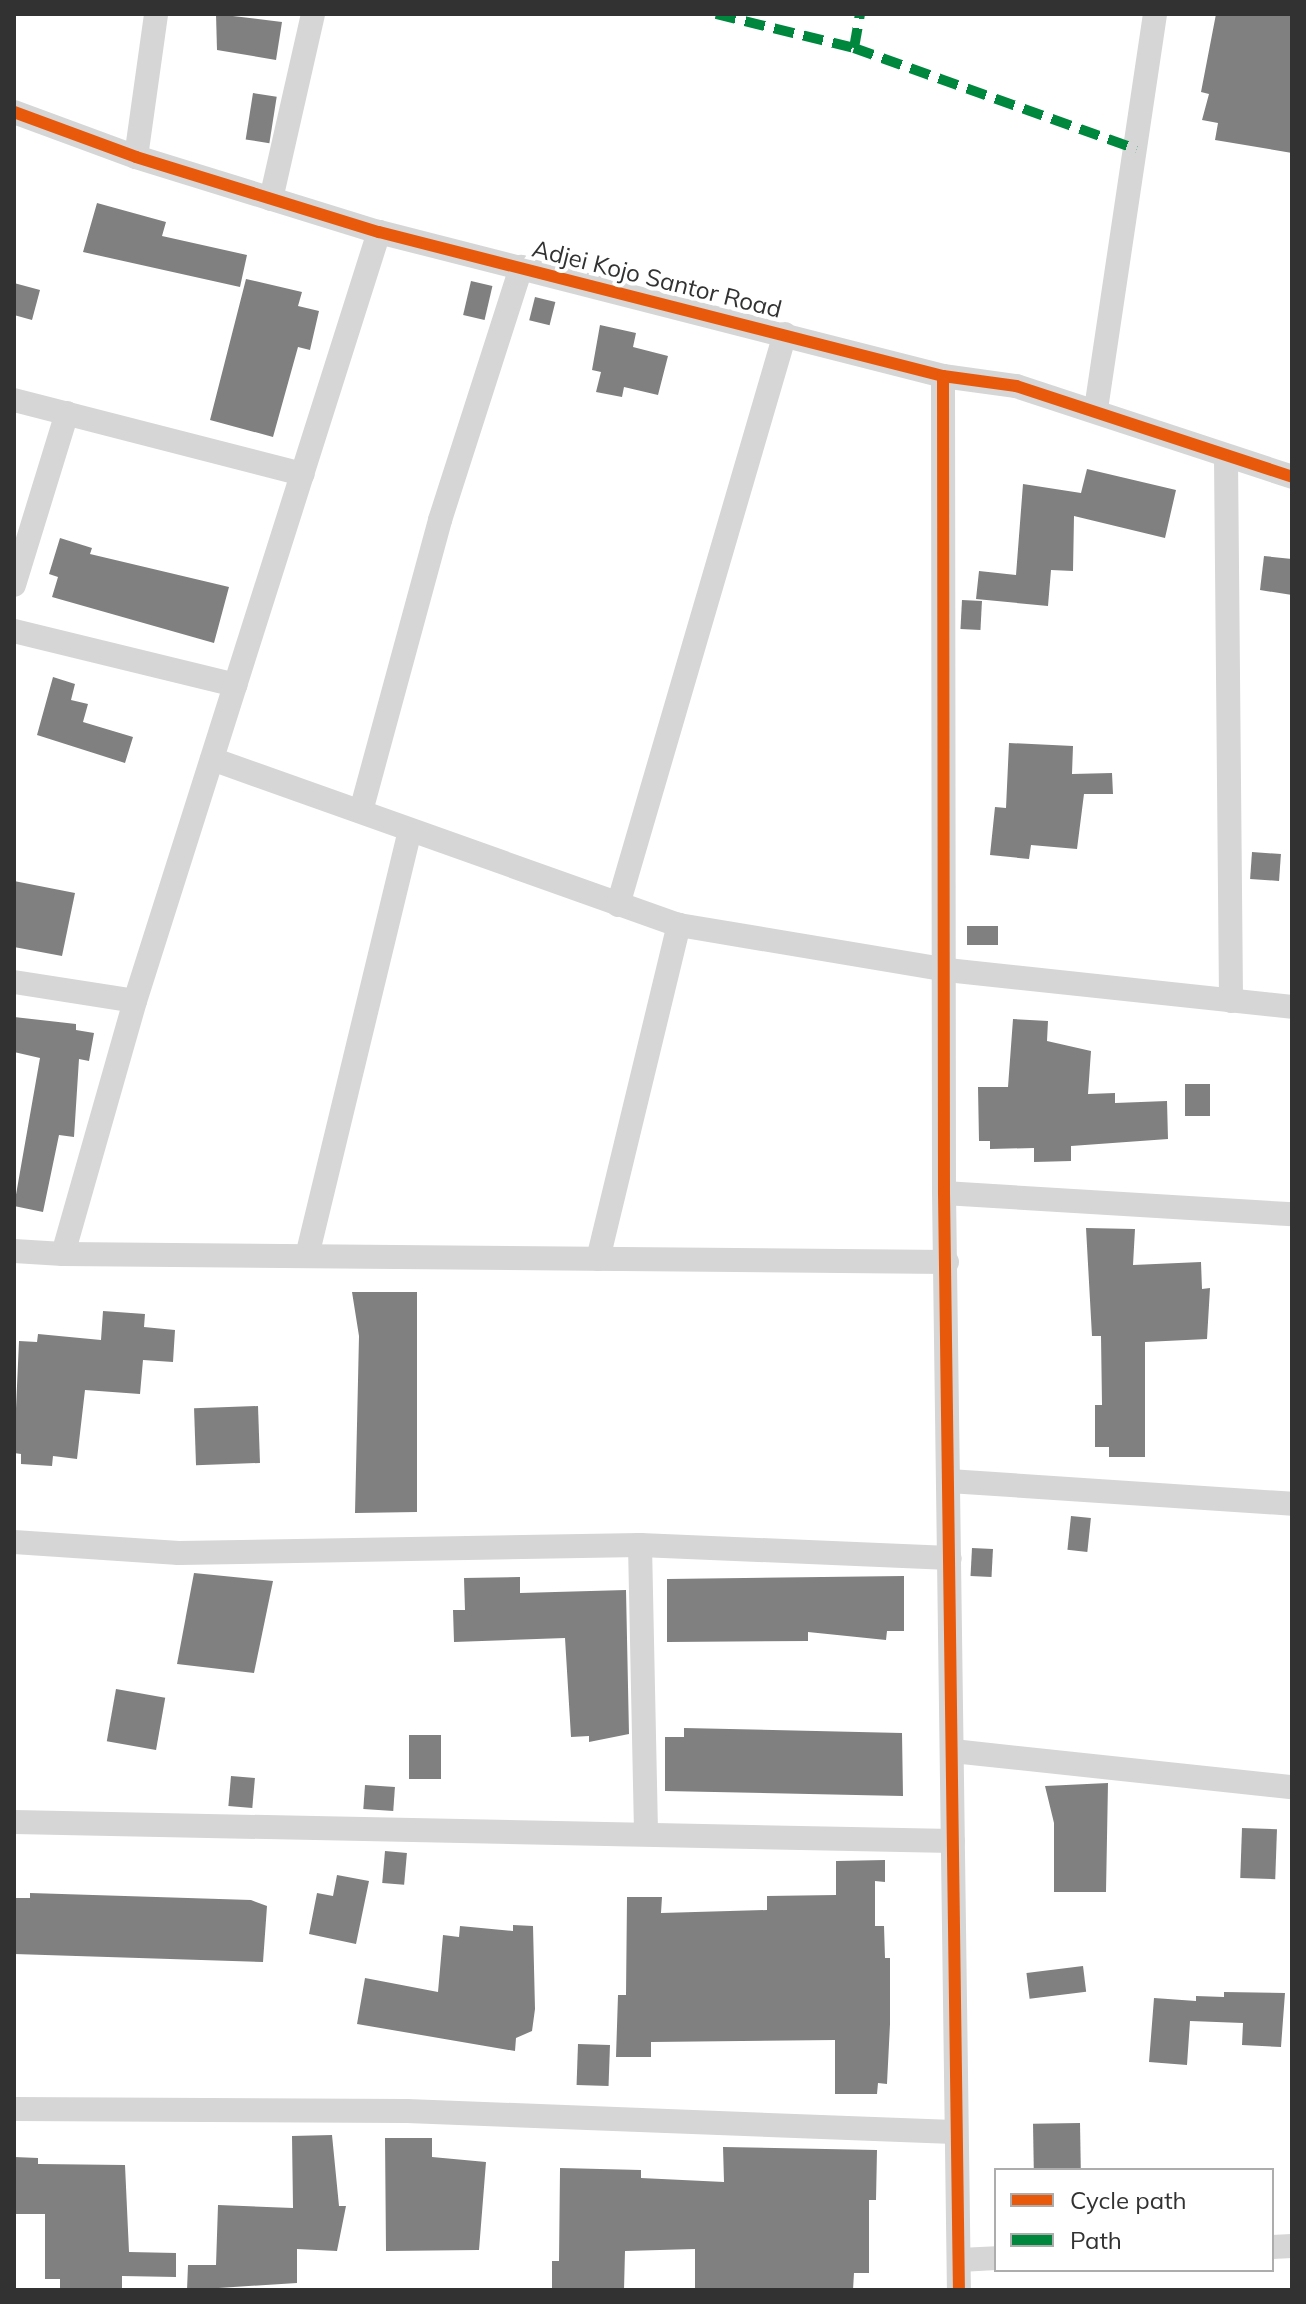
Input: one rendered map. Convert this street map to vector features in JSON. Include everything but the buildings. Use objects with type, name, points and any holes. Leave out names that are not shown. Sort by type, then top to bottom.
[{"type":"street","points":[[136,157],[156,14]]},
{"type":"street","points":[[271,199],[313,14]]},
{"type":"street","points":[[1096,409],[1155,14]]},
{"type":"street","name":"Adjei Kojo Santor Road","points":[[14,112],[136,157],[379,232],[943,376],[1016,386],[1096,409],[1226,458],[1292,477]]},
{"type":"street","points":[[63,1254],[135,1001],[379,232]]},
{"type":"street","points":[[361,811],[440,520],[521,267]]},
{"type":"street","points":[[618,905],[785,334]]},
{"type":"street","points":[[943,376],[947,970],[944,1193],[953,1751],[954,2132],[959,2290]]},
{"type":"street","points":[[14,400],[303,474]]},
{"type":"street","points":[[14,585],[67,413]]},
{"type":"street","points":[[1226,458],[1231,1001]]},
{"type":"street","points":[[14,631],[235,685]]},
{"type":"street","points":[[212,759],[361,811],[409,833],[679,925],[947,970],[1292,1007]]},
{"type":"street","points":[[307,1256],[409,833]]},
{"type":"street","points":[[598,1259],[679,925]]},
{"type":"street","points":[[14,982],[135,1001]]},
{"type":"street","points":[[944,1193],[1292,1214]]},
{"type":"street","points":[[14,1251],[63,1254],[947,1262]]},
{"type":"street","points":[[949,1481],[1292,1504]]},
{"type":"street","points":[[14,1542],[179,1553],[640,1545],[950,1558]]},
{"type":"street","points":[[640,1545],[646,1834]]},
{"type":"street","points":[[953,1751],[1292,1787]]},
{"type":"street","points":[[14,1822],[953,1841]]},
{"type":"street","points":[[14,2109],[407,2111],[954,2132]]},
{"type":"street","points":[[960,2260],[994,2258]]},
{"type":"marked path","points":[[716,14],[854,48],[1136,149]]},
{"type":"marked path","points":[[854,48],[860,14]]},
{"type":"cycle path","points":[[14,112],[136,157],[379,232],[943,376],[1016,386],[1292,477]]},
{"type":"cycle path","points":[[943,376],[944,1193],[959,2290]]}]
